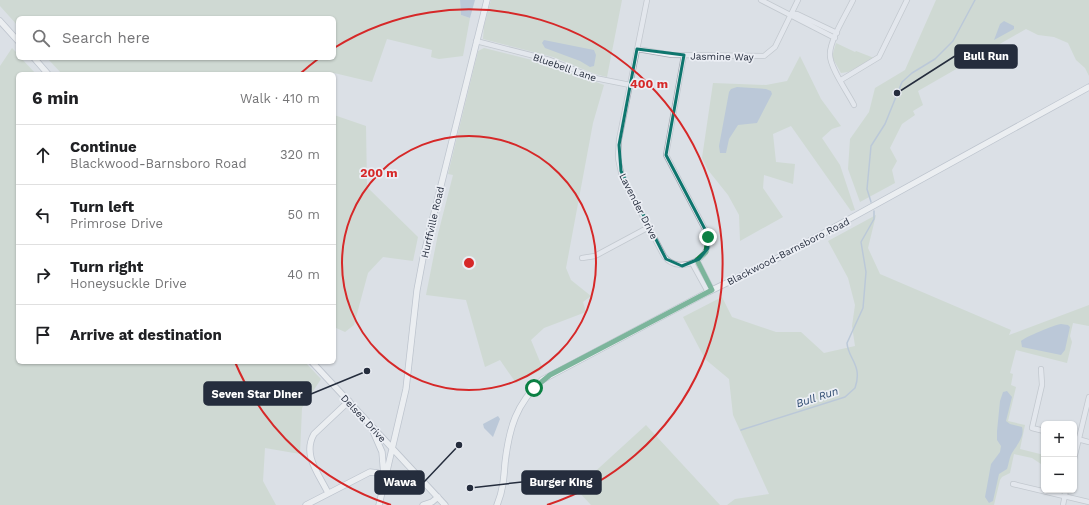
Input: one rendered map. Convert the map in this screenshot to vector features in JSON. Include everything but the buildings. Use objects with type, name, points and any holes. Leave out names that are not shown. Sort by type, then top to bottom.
[{"type":"main road","name":"Hurffville Road","points":[[393,448],[406,389],[417,290],[423,258],[487,0]]},
{"type":"main road","points":[[0,21],[16,39]]},
{"type":"main road","points":[[36,60],[46,72]]},
{"type":"main road","name":"Blackwood-Barnsboro Road","points":[[497,505],[503,484],[511,426],[524,401],[534,388],[550,375],[710,291],[795,249],[1089,87]]},
{"type":"main road","name":"Delsea Drive","points":[[314,364],[393,448],[379,505]]},
{"type":"main road","points":[[328,493],[311,459],[308,450],[310,441],[314,434],[349,401]]},
{"type":"main road","points":[[370,425],[382,452],[385,482]]},
{"type":"main road","points":[[393,448],[445,505]]},
{"type":"main road","points":[[306,505],[370,472],[378,473],[385,482]]},
{"type":"main road","points":[[423,505],[432,502],[438,497]]},
{"type":"street","name":"Lavender Drive","points":[[647,0],[619,145],[619,162],[624,181],[664,256],[670,262],[682,266],[694,261]]},
{"type":"street","points":[[762,0],[791,14],[794,18],[836,36]]},
{"type":"street","name":"Jasmine Way","points":[[637,49],[684,55],[757,57],[766,55],[775,47],[798,0]]},
{"type":"street","points":[[853,0],[830,50],[830,58],[854,105]]},
{"type":"street","points":[[841,80],[879,57],[907,0]]},
{"type":"street","name":"Bluebell Lane","points":[[476,41],[548,59],[595,78],[630,85]]},
{"type":"street","points":[[684,55],[666,155],[708,237],[706,252],[694,261],[710,291]]},
{"type":"street","points":[[582,258],[595,256],[649,227]]},
{"type":"street","points":[[1041,369],[1042,385],[1032,428],[1041,430]]},
{"type":"street","points":[[1077,436],[1089,397]]},
{"type":"street","points":[[1077,439],[1089,442]]},
{"type":"street","points":[[1013,484],[1089,502]]},
{"type":"street","points":[[1063,505],[1066,493]]},
{"type":"highlighted area","points":[[637,49],[684,55],[666,155],[708,235],[708,248],[699,259],[682,266],[666,259],[621,171],[619,145]]},
{"type":"green space","points":[[0,0],[460,0],[461,15],[470,18],[463,56],[439,59],[431,57],[432,50],[387,39],[372,82],[336,73],[336,72],[60,72],[49,60],[336,60],[336,16],[16,16],[16,24],[0,6]]},
{"type":"green space","points":[[491,0],[622,0],[607,77],[595,74],[553,57],[483,39],[484,26]]},
{"type":"green space","points":[[936,0],[1089,0],[1089,76],[1085,68],[1076,60],[1068,43],[1054,37],[1038,35],[1026,29],[918,91],[923,105],[913,111],[915,115],[902,124],[890,148],[897,161],[892,170],[895,183],[860,202],[848,169],[850,139],[869,112],[875,88],[905,70]]},
{"type":"green space","points":[[836,43],[855,52],[856,51],[874,58],[848,72],[841,73],[832,57]]},
{"type":"green space","points":[[12,48],[16,52],[16,60],[23,60],[34,72],[16,72],[16,364],[307,364],[321,379],[302,408],[300,454],[265,448],[263,481],[276,505],[0,505],[0,66]]},
{"type":"green space","points":[[484,48],[548,64],[604,85],[593,123],[566,268],[571,280],[591,296],[583,302],[586,312],[544,328],[531,340],[543,369],[516,383],[500,360],[485,367],[466,300],[426,295],[438,234],[453,175],[448,174],[478,51]]},
{"type":"green space","points":[[800,56],[821,99],[841,126],[832,129],[822,138],[840,165],[855,210],[851,211],[791,126],[773,134],[776,162],[795,164],[793,184],[764,175],[763,188],[783,217],[740,241],[739,215],[728,195],[708,170],[702,158],[713,83],[766,85],[787,81]]},
{"type":"green space","points":[[336,116],[366,126],[367,187],[418,237],[413,261],[383,257],[368,273],[354,325],[345,332],[336,328]]},
{"type":"green space","points":[[876,215],[868,248],[880,274],[1011,330],[1009,335],[1089,305],[1089,326],[1073,323],[1070,336],[1072,342],[1067,363],[1016,350],[1010,373],[1013,374],[1011,385],[1016,387],[1008,421],[1025,425],[1020,449],[1041,454],[1041,464],[1032,458],[1014,454],[1010,473],[1002,477],[1000,480],[994,505],[727,505],[735,499],[769,494],[733,415],[729,379],[705,359],[683,317],[722,297],[732,317],[776,332],[801,332],[824,353],[855,346],[852,326],[855,305],[848,278],[828,241]]},
{"type":"green space","points":[[646,425],[720,505],[591,505],[576,489]]},
{"type":"water","points":[[460,0],[475,0],[470,18],[461,15]]},
{"type":"water","points":[[1004,21],[1014,26],[1014,29],[994,40],[1000,24]]},
{"type":"water","points":[[544,40],[594,50],[596,55],[594,66],[590,67],[580,61],[545,48],[542,43]]},
{"type":"water","points":[[737,87],[766,89],[771,91],[772,94],[757,123],[738,125],[729,139],[726,153],[720,153],[719,146],[729,92],[731,89]]},
{"type":"water","points":[[1061,324],[1068,325],[1070,327],[1065,350],[1061,355],[1022,347],[1021,341],[1024,339],[1040,331]]},
{"type":"water","points":[[1007,391],[1012,397],[1006,421],[1010,424],[1022,427],[1023,431],[1020,441],[1011,455],[1007,469],[999,474],[993,501],[989,503],[985,497],[991,464],[1000,452],[1001,446],[997,440],[1000,401],[1003,392]]},
{"type":"water","points":[[498,416],[500,419],[493,437],[484,428],[483,424]]},
{"type":"waterway","name":"Bull Run","points":[[871,202],[867,189],[871,146],[885,124],[902,82],[912,73],[935,59],[953,41],[975,0]]},
{"type":"waterway","name":"Bull Run","points":[[741,430],[845,397],[855,388],[857,380],[856,368],[847,343],[863,308],[866,272],[861,242],[874,219],[874,211]]},
{"type":"place","name":"Bull Run","points":[[897,93]]},
{"type":"place","name":"Seven Star Diner","points":[[367,371]]},
{"type":"place","name":"Wawa","points":[[459,445]]},
{"type":"place","name":"Burger King","points":[[470,488]]},
{"type":"route","points":[[534,388],[550,375],[712,290],[697,260],[706,252],[708,248],[708,237]]}]
